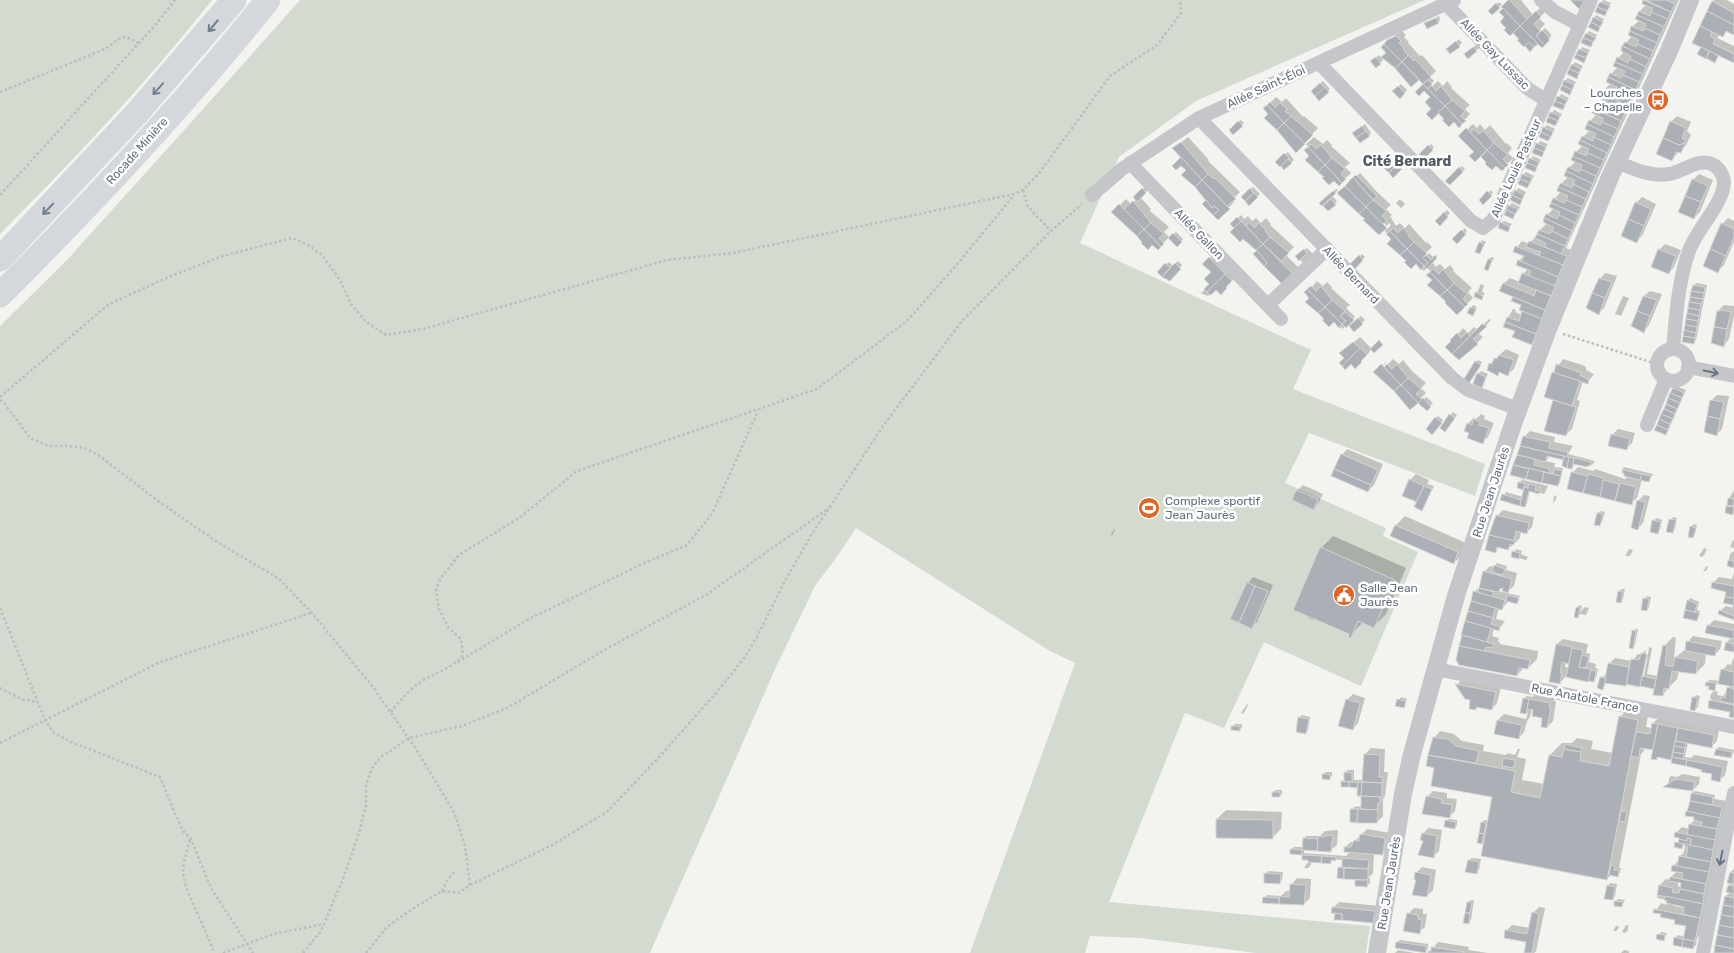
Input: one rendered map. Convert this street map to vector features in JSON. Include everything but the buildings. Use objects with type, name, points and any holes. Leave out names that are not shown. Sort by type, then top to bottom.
[{"type":"highway","name":"Rocade Minière","points":[[0,259],[137,113],[234,0]]},
{"type":"highway","name":"Rocade Minière","points":[[0,295],[68,225],[176,108],[268,0]]},
{"type":"highway","points":[[176,108],[209,83],[284,0]]},
{"type":"street","points":[[1541,0],[1555,12],[1580,25]]},
{"type":"street","name":"Allée Louis Pasteur","points":[[1319,63],[1471,221],[1483,228],[1493,220],[1591,0]]},
{"type":"street","name":"Rue Jean Jaurès","points":[[1377,953],[1403,794],[1412,754],[1456,596],[1518,409],[1548,329],[1617,162],[1669,51],[1690,0]]},
{"type":"street","name":"Rue Jean Jaurès","points":[[1669,51],[1699,0]]},
{"type":"street","name":"Allée Saint-Éloi","points":[[1092,195],[1130,163],[1199,118],[1450,2]]},
{"type":"street","name":"Allée Gay Lussac","points":[[1450,2],[1527,88],[1547,101]]},
{"type":"street","name":"Allée Bernard","points":[[1199,118],[1457,383],[1468,390],[1518,409]]},
{"type":"street","points":[[1617,162],[1640,171],[1669,174],[1702,162],[1717,167],[1723,177],[1724,182],[1720,195],[1693,242],[1687,259],[1678,301],[1673,349]]},
{"type":"street","name":"Allée Gallon","points":[[1130,163],[1281,319]]},
{"type":"street","points":[[1268,305],[1326,249]]},
{"type":"street","points":[[1673,349],[1686,356],[1688,367],[1684,376],[1679,380],[1672,381],[1666,379],[1658,372],[1657,364],[1662,353],[1673,349]]},
{"type":"street","points":[[1688,367],[1734,376]]},
{"type":"street","points":[[1647,425],[1666,379]]},
{"type":"street","name":"Rue Anatole France","points":[[1435,669],[1734,727]]},
{"type":"street","points":[[1703,953],[1734,793]]},
{"type":"path","points":[[0,195],[175,0]]},
{"type":"path","points":[[470,886],[465,846],[455,814],[391,712],[373,687],[312,613],[278,578],[210,537],[158,501],[98,455],[85,448],[49,446],[30,438],[0,398],[109,304],[171,276],[223,256],[292,238],[308,245],[322,255],[340,280],[351,304],[366,322],[386,335],[423,329],[667,260],[733,253],[1014,194],[1023,190],[1040,172],[1110,76],[1157,45],[1181,13],[1180,0]]},
{"type":"path","points":[[0,92],[105,49],[122,37],[129,38],[138,43]]},
{"type":"path","points":[[1023,190],[1028,207],[1052,232]]},
{"type":"path","points":[[455,664],[463,655],[462,639],[448,627],[439,609],[436,590],[440,579],[459,555],[519,518],[577,471],[817,389],[907,321],[960,261],[1014,194]]},
{"type":"path","points":[[366,953],[387,927],[442,891],[459,892],[552,845],[607,812],[710,700],[745,657],[786,579],[830,507],[883,426],[962,321],[1092,195]]},
{"type":"path","points":[[1548,329],[1657,364]]},
{"type":"path","points":[[391,712],[398,702],[421,682],[455,664],[527,620],[640,565],[687,545],[712,514],[758,410]]},
{"type":"path","points":[[303,953],[321,931],[343,879],[359,833],[366,805],[366,785],[372,768],[381,757],[409,738],[462,726],[509,707],[606,649],[706,595],[830,507]]},
{"type":"path","points":[[0,608],[45,720],[54,733],[160,777],[180,824],[191,839],[211,888],[253,953]]},
{"type":"path","points":[[0,743],[160,662],[312,613]]},
{"type":"path","points":[[0,688],[21,699],[38,702]]},
{"type":"path","points":[[191,839],[183,872],[186,887],[211,942],[214,953]]},
{"type":"path","points":[[442,891],[446,880],[454,872]]},
{"type":"path","points":[[223,953],[273,934],[324,924]]},
{"type":"shaded area","points":[[0,0],[212,0],[162,61],[109,120],[0,234]]},
{"type":"shaded area","points":[[300,0],[1425,0],[1196,101],[1119,157],[1080,243],[1311,350],[1293,389],[1485,464],[1475,496],[1309,433],[1285,483],[1386,528],[1383,536],[1418,552],[1361,686],[1264,642],[1224,728],[1185,713],[1109,902],[1370,926],[1366,953],[1256,953],[1141,938],[1090,936],[1085,953],[970,953],[1075,663],[1050,651],[856,528],[815,586],[777,665],[650,953],[0,953],[0,326],[67,260]]},
{"type":"place","name":"Lourches – Chapelle","points":[[1658,100]]},
{"type":"place","name":"Complexe sportif Jean Jaurès","points":[[1149,508]]},
{"type":"place","name":"Salle Jean Jaurès","points":[[1344,595]]},
{"type":"district","name":"Cité Bernard","points":[[1407,161]]}]
